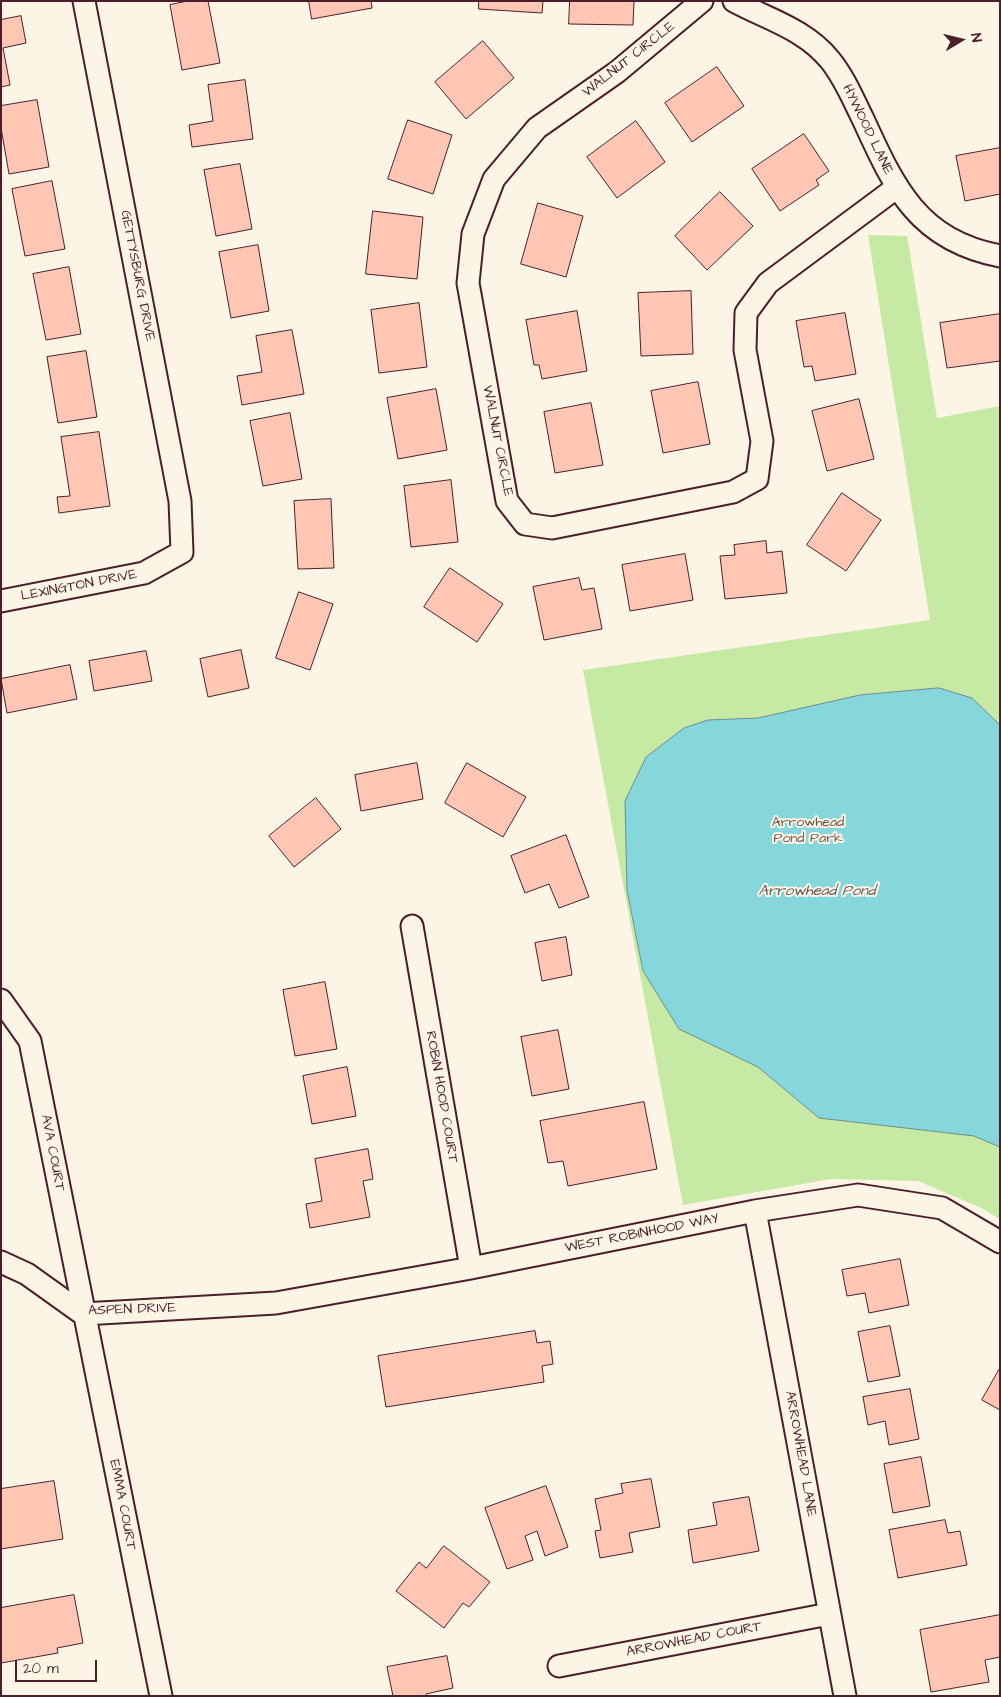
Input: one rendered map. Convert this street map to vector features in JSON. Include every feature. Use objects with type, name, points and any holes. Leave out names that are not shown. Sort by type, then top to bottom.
[{"type":"street","name":"GETTYSBURG DRIVE","points":[[84,1],[180,501],[182,552]]},
{"type":"street","name":"WALNUT CIRCLE","points":[[702,1],[617,72],[537,128],[494,179],[473,234],[468,282],[507,501],[525,524],[552,528],[733,492],[757,479],[762,441],[745,350],[746,313],[768,283],[896,188]]},
{"type":"street","name":"HYWOOD LANE","points":[[734,1],[811,40],[830,60],[850,92],[896,188],[922,219],[945,237],[977,252],[1000,256]]},
{"type":"street","name":"LEXINGTON DRIVE","points":[[1,601],[144,573],[182,552]]},
{"type":"street","name":"ROBIN HOOD COURT","points":[[412,926],[471,1268]]},
{"type":"street","name":"AVA COURT","points":[[1,1000],[30,1040],[83,1314]]},
{"type":"street","name":"WEST ROBINHOOD WAY","points":[[276,1303],[471,1268],[755,1211],[858,1195],[942,1208],[1000,1242]]},
{"type":"street","name":"ARROWHEAD LANE","points":[[755,1211],[845,1696]]},
{"type":"street","name":"ASPEN DRIVE","points":[[1,1262],[27,1274],[83,1314],[276,1303]]},
{"type":"street","name":"EMMA COURT","points":[[83,1314],[161,1696]]},
{"type":"street","name":"ARROWHEAD COURT","points":[[559,1666],[829,1614]]},
{"type":"green space","name":"Arrowhead Pond","points":[[868,235],[907,236],[937,418],[1000,406],[1000,1219],[979,1207],[918,1181],[831,1179],[683,1205],[583,670],[930,620]]},
{"type":"water","name":"Arrowhead Pond","points":[[939,688],[972,698],[1000,725],[1000,1147],[974,1136],[819,1118],[758,1067],[679,1029],[643,971],[627,890],[625,801],[646,757],[684,728],[708,720],[758,718],[860,695]]},
{"type":"building","points":[[188,1],[208,1],[220,63],[182,70],[170,5]]},
{"type":"building","points":[[309,1],[371,1],[372,8],[312,19]]},
{"type":"building","points":[[479,1],[543,1],[542,13],[479,9]]},
{"type":"building","points":[[570,1],[634,1],[633,25],[569,24]]},
{"type":"building","points":[[21,16],[26,43],[3,48],[10,85],[1,87],[1,20]]},
{"type":"building","points":[[483,41],[514,78],[466,119],[435,82]]},
{"type":"building","points":[[717,67],[744,106],[692,142],[665,103]]},
{"type":"building","points":[[245,80],[253,139],[192,147],[189,125],[213,121],[208,85]]},
{"type":"building","points":[[37,100],[49,167],[9,174],[1,128],[1,106]]},
{"type":"building","points":[[408,120],[452,135],[433,194],[388,179]]},
{"type":"building","points":[[636,121],[665,162],[617,198],[587,157]]},
{"type":"building","points":[[804,134],[829,171],[816,180],[819,185],[780,211],[752,169]]},
{"type":"building","points":[[1000,148],[1000,194],[965,201],[956,156]]},
{"type":"building","points":[[240,164],[252,229],[216,236],[204,170]]},
{"type":"building","points":[[52,181],[65,249],[25,256],[12,189]]},
{"type":"building","points":[[720,192],[753,226],[707,270],[675,236]]},
{"type":"building","points":[[538,203],[583,216],[566,277],[521,264]]},
{"type":"building","points":[[373,211],[423,217],[417,279],[366,274]]},
{"type":"building","points":[[258,245],[269,311],[231,318],[219,252]]},
{"type":"building","points":[[69,267],[81,334],[46,340],[33,274]]},
{"type":"building","points":[[691,291],[693,354],[641,356],[638,293]]},
{"type":"building","points":[[419,303],[427,367],[379,373],[371,310]]},
{"type":"building","points":[[577,311],[587,371],[542,379],[539,365],[534,365],[526,320]]},
{"type":"building","points":[[845,313],[856,374],[815,381],[812,366],[804,367],[796,321]]},
{"type":"building","points":[[1000,314],[1000,361],[947,368],[940,323]]},
{"type":"building","points":[[292,330],[304,394],[242,405],[237,376],[262,372],[256,336]]},
{"type":"building","points":[[86,351],[97,417],[58,423],[47,357]]},
{"type":"building","points":[[698,382],[710,444],[663,453],[651,391]]},
{"type":"building","points":[[436,389],[447,450],[398,459],[387,398]]},
{"type":"building","points":[[859,399],[874,459],[827,471],[812,411]]},
{"type":"building","points":[[591,403],[603,465],[555,473],[544,412]]},
{"type":"building","points":[[290,413],[302,479],[263,486],[250,421]]},
{"type":"building","points":[[99,432],[110,506],[59,513],[57,497],[70,496],[61,437]]},
{"type":"building","points":[[451,480],[458,542],[411,547],[404,486]]},
{"type":"building","points":[[842,493],[881,520],[846,571],[807,545]]},
{"type":"building","points":[[331,499],[334,568],[298,569],[294,501]]},
{"type":"building","points":[[766,541],[767,553],[782,551],[787,593],[725,599],[720,556],[735,555],[734,545]]},
{"type":"building","points":[[685,554],[693,600],[630,611],[622,565]]},
{"type":"building","points":[[450,568],[503,604],[477,642],[424,607]]},
{"type":"building","points":[[579,578],[582,590],[594,588],[602,629],[544,640],[533,587]]},
{"type":"building","points":[[299,592],[333,604],[310,670],[276,658]]},
{"type":"building","points":[[241,650],[249,688],[208,697],[200,659]]},
{"type":"building","points":[[146,651],[152,681],[94,691],[89,661]]},
{"type":"building","points":[[70,665],[77,699],[7,713],[1,679]]},
{"type":"building","points":[[417,763],[423,799],[361,811],[355,775]]},
{"type":"building","points":[[467,763],[526,797],[503,837],[445,803]]},
{"type":"building","points":[[316,798],[341,829],[294,867],[269,836]]},
{"type":"building","points":[[566,835],[589,897],[559,908],[549,884],[525,893],[511,856]]},
{"type":"building","points":[[566,937],[572,975],[542,981],[535,943]]},
{"type":"building","points":[[325,982],[337,1049],[295,1056],[283,990]]},
{"type":"building","points":[[558,1030],[569,1089],[532,1096],[521,1037]]},
{"type":"building","points":[[347,1067],[356,1116],[312,1124],[303,1076]]},
{"type":"building","points":[[644,1102],[657,1169],[568,1186],[563,1161],[548,1163],[540,1121]]},
{"type":"building","points":[[368,1149],[373,1179],[363,1181],[370,1217],[310,1228],[306,1204],[322,1201],[315,1159]]},
{"type":"building","points":[[900,1259],[909,1305],[869,1313],[865,1293],[847,1296],[842,1270]]},
{"type":"building","points":[[890,1326],[900,1376],[868,1382],[858,1332]]},
{"type":"building","points":[[535,1331],[537,1343],[550,1341],[553,1364],[542,1366],[544,1382],[386,1407],[378,1356]]},
{"type":"building","points":[[1000,1368],[1000,1410],[982,1400]]},
{"type":"building","points":[[910,1389],[919,1439],[889,1445],[885,1421],[868,1425],[863,1397]]},
{"type":"building","points":[[921,1457],[930,1506],[893,1513],[884,1464]]},
{"type":"building","points":[[651,1479],[660,1527],[629,1533],[633,1552],[600,1558],[595,1531],[601,1530],[595,1499],[623,1493],[621,1484]]},
{"type":"building","points":[[54,1481],[63,1539],[1,1549],[1,1489]]},
{"type":"building","points":[[546,1486],[568,1547],[545,1556],[537,1531],[525,1536],[533,1560],[507,1569],[485,1508]]},
{"type":"building","points":[[749,1497],[759,1551],[693,1563],[688,1530],[717,1525],[713,1503]]},
{"type":"building","points":[[945,1520],[948,1533],[960,1531],[967,1565],[898,1578],[889,1530]]},
{"type":"building","points":[[444,1546],[490,1582],[469,1607],[463,1603],[444,1628],[396,1591],[419,1562],[426,1568]]},
{"type":"building","points":[[74,1595],[83,1643],[57,1648],[58,1653],[1,1663],[1,1608]]},
{"type":"building","points":[[1000,1615],[1000,1657],[985,1660],[989,1682],[931,1692],[920,1630]]},
{"type":"building","points":[[447,1656],[453,1688],[426,1694],[426,1696],[393,1696],[387,1667]]},
{"type":"park label","name":"Arrowhead Pond Park","points":[[808,832]]}]
